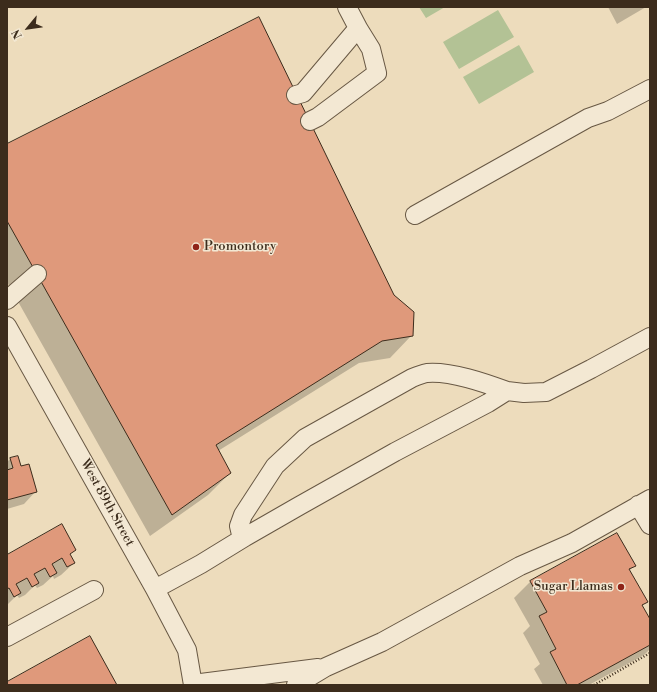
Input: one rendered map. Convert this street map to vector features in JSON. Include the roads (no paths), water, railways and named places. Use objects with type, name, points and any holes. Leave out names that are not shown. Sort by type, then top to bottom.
[{"type":"street","points":[[347,7],[371,48],[378,73],[314,119],[300,94],[358,28]]},
{"type":"street","points":[[415,215],[588,118],[608,111],[650,89]]},
{"type":"street","points":[[7,300],[37,274]]},
{"type":"street","name":"West 89th Street","points":[[7,326],[155,589],[187,650],[193,685]]},
{"type":"street","points":[[242,539],[239,526],[243,515],[275,466],[305,438],[412,378],[427,373],[446,374],[479,381],[507,391],[524,394],[546,392],[650,337]]},
{"type":"street","points":[[155,589],[395,452],[488,403],[507,391]]},
{"type":"street","points":[[296,685],[326,667],[382,642],[520,566],[572,543],[644,502],[650,526]]},
{"type":"street","points":[[7,637],[94,590]]},
{"type":"street","points":[[193,685],[326,667]]},
{"type":"place","name":"Promontory","points":[[196,247]]},
{"type":"place","name":"Sugar Llamas","points":[[621,587]]}]
